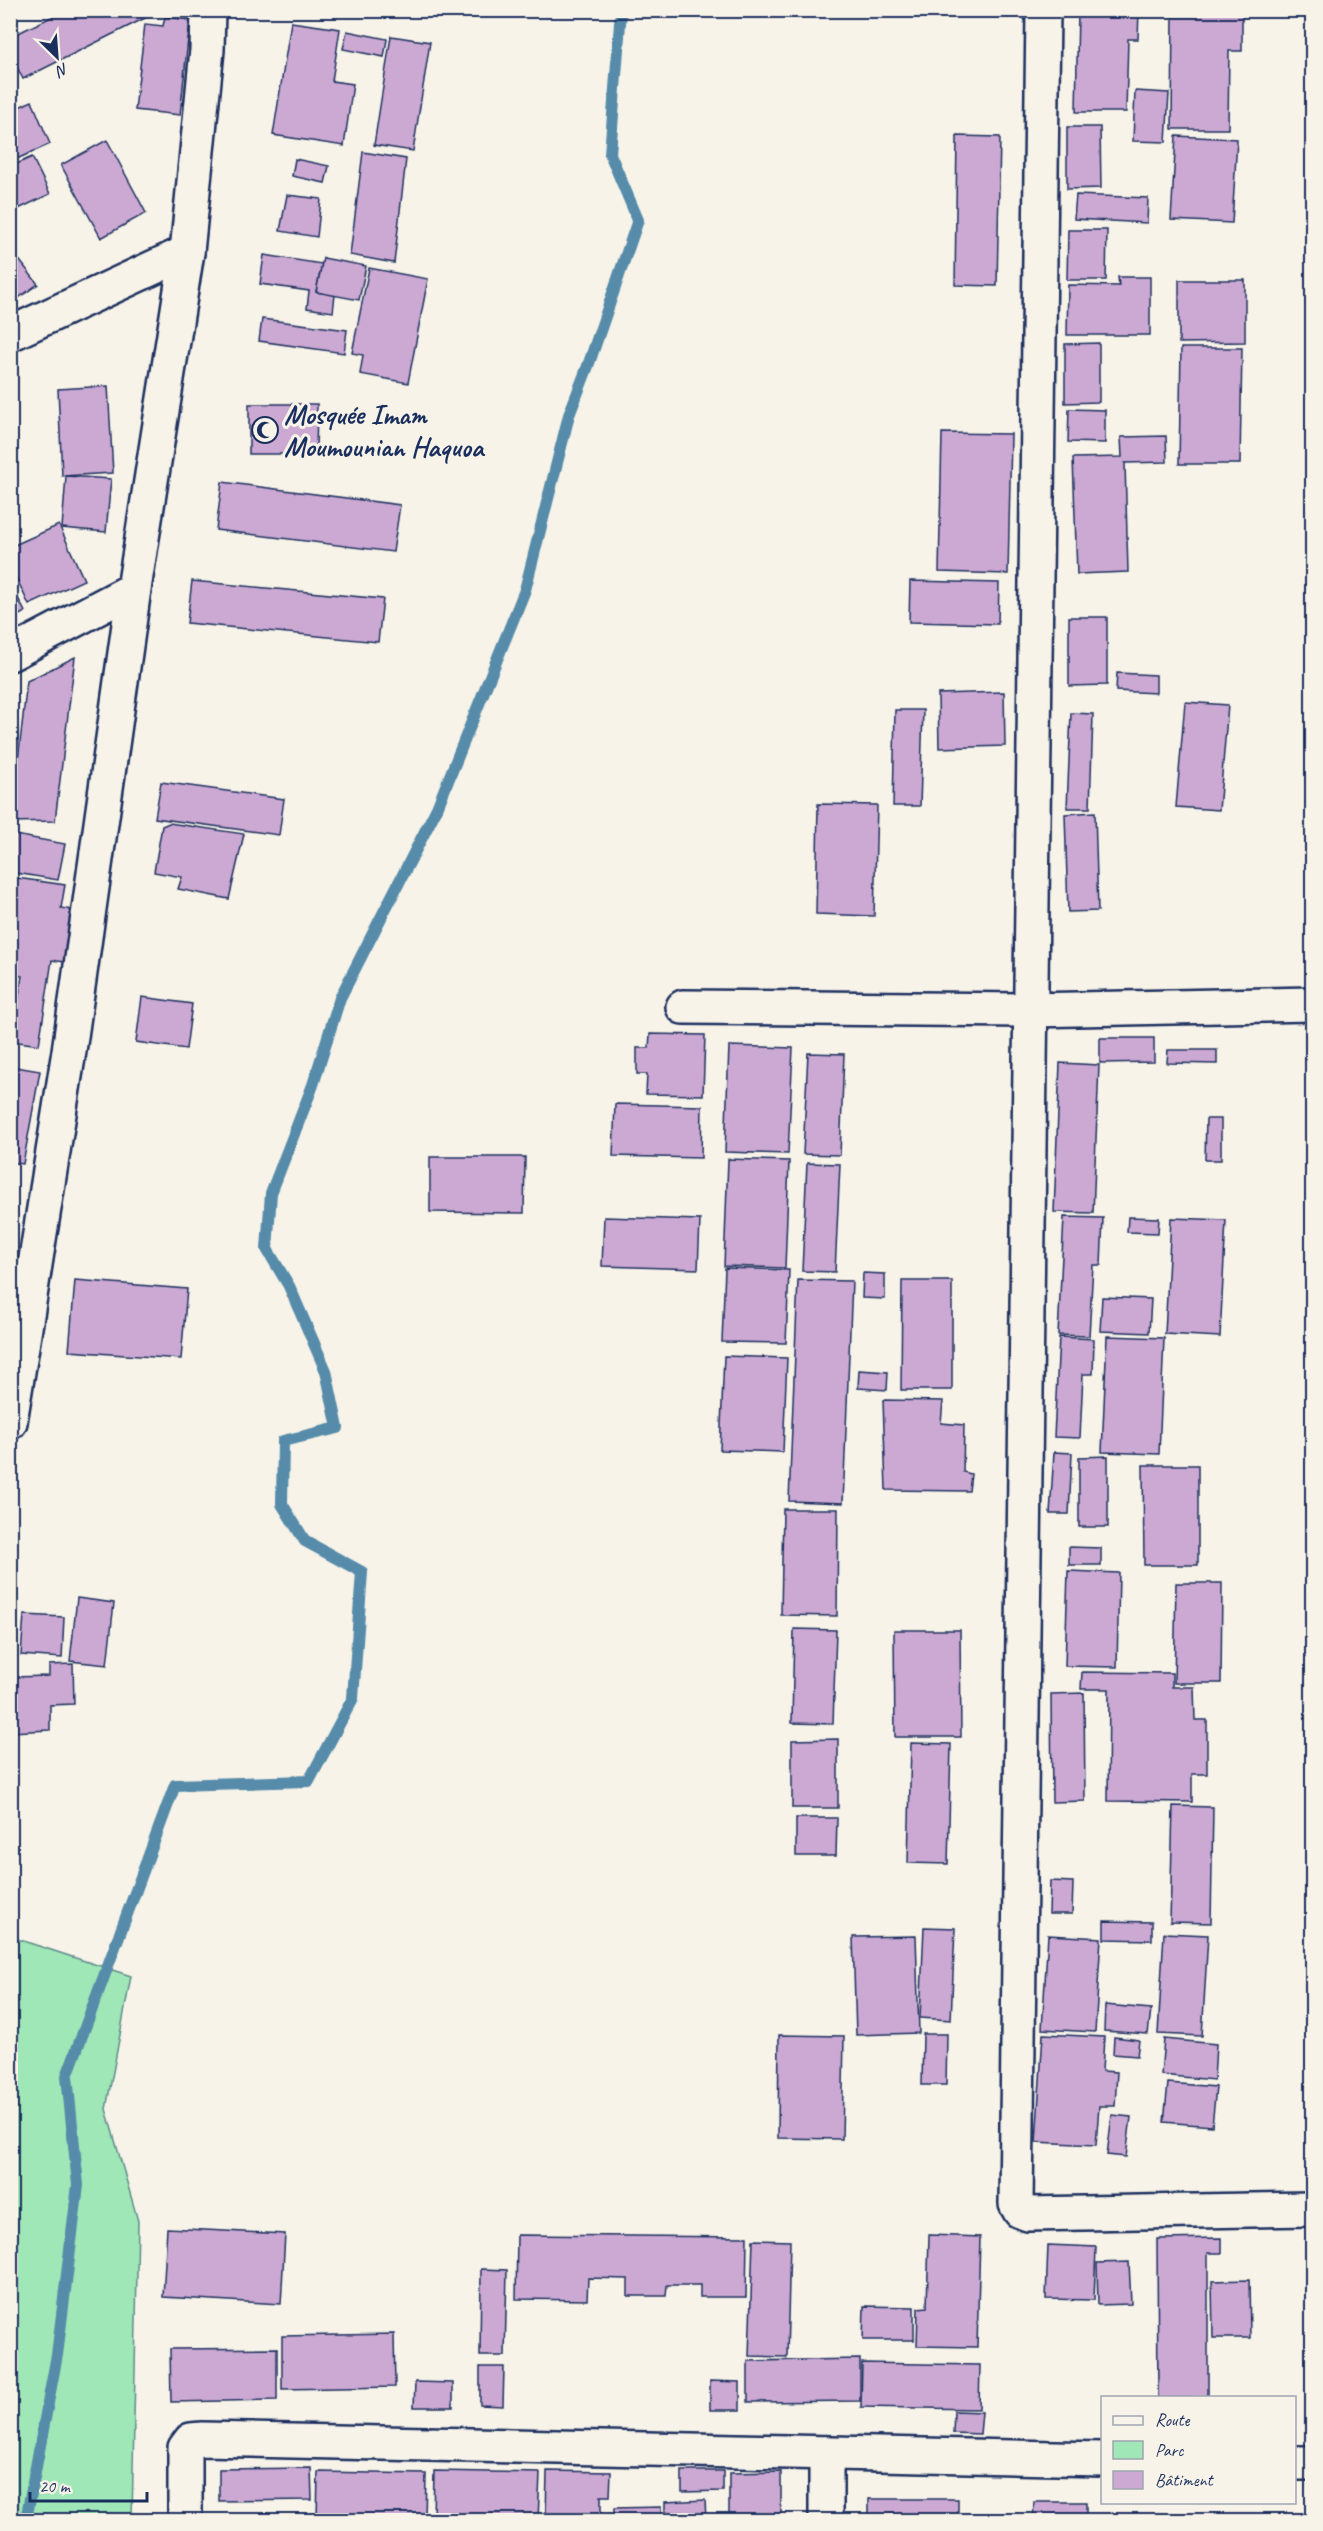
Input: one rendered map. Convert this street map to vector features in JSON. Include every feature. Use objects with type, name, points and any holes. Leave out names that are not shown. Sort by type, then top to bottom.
[{"type":"street","points":[[10,1422],[69,1052],[134,589],[187,252],[207,50],[208,10]]},
{"type":"street","points":[[1043,10],[1016,2204],[1020,2211],[1028,2214],[1312,2209]]},
{"type":"street","points":[[10,334],[187,252]]},
{"type":"street","points":[[10,654],[134,589]]},
{"type":"street","points":[[683,1008],[1030,1010],[1312,1004]]},
{"type":"street","points":[[185,2520],[185,2448],[191,2440],[1101,2459]]},
{"type":"street","points":[[826,2453],[826,2520]]},
{"type":"street","points":[[1296,2463],[1312,2463]]},
{"type":"green space","points":[[11,1937],[131,1976],[106,2109],[138,2221],[132,2520],[11,2520]]},
{"type":"building","points":[[66,10],[154,10],[155,13],[23,79],[14,61],[10,62],[10,37]]},
{"type":"building","points":[[1078,10],[1139,10],[1138,39],[1128,39],[1126,112],[1076,112]]},
{"type":"building","points":[[1173,10],[1242,12],[1242,51],[1229,51],[1228,129],[1172,129]]},
{"type":"building","points":[[165,17],[190,20],[180,115],[135,110],[145,24],[163,26]]},
{"type":"building","points":[[291,22],[340,29],[332,81],[353,84],[344,146],[273,135]]},
{"type":"building","points":[[347,31],[387,39],[384,57],[343,49]]},
{"type":"building","points":[[391,36],[430,42],[413,151],[374,145]]},
{"type":"building","points":[[1135,91],[1169,93],[1166,142],[1133,141]]},
{"type":"building","points":[[32,101],[50,144],[10,162],[10,111]]},
{"type":"building","points":[[1067,127],[1100,127],[1101,188],[1067,189]]},
{"type":"building","points":[[957,136],[1000,137],[997,286],[955,285]]},
{"type":"building","points":[[1176,136],[1237,139],[1232,223],[1171,220]]},
{"type":"building","points":[[107,140],[146,213],[101,238],[61,165]]},
{"type":"building","points":[[363,152],[406,159],[394,263],[350,255]]},
{"type":"building","points":[[32,157],[50,194],[10,213],[10,167]]},
{"type":"building","points":[[295,159],[329,166],[325,183],[292,176]]},
{"type":"building","points":[[287,195],[321,199],[317,237],[280,231]]},
{"type":"building","points":[[1076,195],[1148,198],[1147,223],[1074,219]]},
{"type":"building","points":[[1068,230],[1107,230],[1106,280],[1067,280]]},
{"type":"building","points":[[10,248],[38,284],[10,304]]},
{"type":"building","points":[[264,255],[322,264],[316,292],[335,295],[333,312],[307,308],[309,291],[260,284]]},
{"type":"building","points":[[323,258],[366,266],[359,300],[316,292]]},
{"type":"building","points":[[369,268],[428,279],[408,383],[360,374],[363,355],[352,353]]},
{"type":"building","points":[[1118,277],[1150,277],[1150,335],[1067,335],[1068,285],[1119,286]]},
{"type":"building","points":[[1179,280],[1245,280],[1245,342],[1179,343]]},
{"type":"building","points":[[262,319],[347,330],[344,353],[259,341]]},
{"type":"building","points":[[1099,343],[1099,402],[1065,403],[1065,344]]},
{"type":"building","points":[[1181,348],[1242,348],[1240,464],[1179,464]]},
{"type":"building","points":[[108,386],[113,473],[62,476],[58,389]]},
{"type":"building","points":[[249,404],[317,404],[316,454],[249,454]]},
{"type":"building","points":[[1069,409],[1105,410],[1105,443],[1068,442]]},
{"type":"building","points":[[942,433],[1011,434],[1008,574],[939,572]]},
{"type":"building","points":[[1166,436],[1167,462],[1125,463],[1128,572],[1077,574],[1073,458],[1122,457],[1121,437]]},
{"type":"building","points":[[66,476],[111,479],[106,532],[62,528]]},
{"type":"building","points":[[222,482],[400,505],[393,552],[216,530]]},
{"type":"building","points":[[59,525],[84,580],[29,605],[10,564],[10,547]]},
{"type":"building","points":[[192,581],[383,599],[378,642],[187,623]]},
{"type":"building","points":[[910,581],[999,583],[998,624],[909,622]]},
{"type":"building","points":[[10,582],[25,612],[10,620]]},
{"type":"building","points":[[1069,617],[1107,617],[1107,685],[1069,686]]},
{"type":"building","points":[[75,657],[55,821],[11,822],[27,681]]},
{"type":"building","points":[[1117,673],[1156,675],[1156,693],[1116,691]]},
{"type":"building","points":[[1004,692],[1005,746],[939,748],[938,694]]},
{"type":"building","points":[[1185,702],[1228,705],[1219,810],[1176,807]]},
{"type":"building","points":[[895,710],[923,710],[920,806],[893,806]]},
{"type":"building","points":[[1071,713],[1093,714],[1090,808],[1067,808]]},
{"type":"building","points":[[161,782],[284,799],[279,835],[155,818]]},
{"type":"building","points":[[818,804],[877,805],[874,916],[816,914]]},
{"type":"building","points":[[1095,812],[1098,911],[1068,912],[1065,814]]},
{"type":"building","points":[[169,823],[244,834],[229,899],[178,889],[182,877],[154,872],[162,826]]},
{"type":"building","points":[[10,834],[65,844],[58,880],[10,872]]},
{"type":"building","points":[[10,877],[65,885],[61,908],[78,911],[70,963],[52,960],[39,1045],[12,1041],[22,976],[10,974]]},
{"type":"building","points":[[142,997],[192,1004],[186,1049],[136,1042]]},
{"type":"building","points":[[650,1034],[705,1035],[703,1095],[646,1094],[647,1074],[637,1074],[637,1048],[649,1048]]},
{"type":"building","points":[[1100,1038],[1154,1038],[1154,1062],[1100,1063]]},
{"type":"building","points":[[729,1046],[793,1048],[788,1154],[725,1152]]},
{"type":"building","points":[[1168,1050],[1217,1050],[1217,1064],[1167,1063]]},
{"type":"building","points":[[808,1053],[844,1054],[840,1155],[803,1154]]},
{"type":"building","points":[[1060,1063],[1099,1065],[1093,1213],[1054,1212]]},
{"type":"building","points":[[10,1066],[40,1071],[23,1164],[10,1162]]},
{"type":"building","points":[[615,1104],[702,1106],[701,1158],[613,1156]]},
{"type":"building","points":[[1206,1119],[1221,1119],[1221,1160],[1205,1160]]},
{"type":"building","points":[[430,1157],[525,1157],[524,1213],[430,1212]]},
{"type":"building","points":[[728,1159],[789,1161],[785,1268],[724,1266]]},
{"type":"building","points":[[807,1163],[840,1164],[835,1272],[802,1271]]},
{"type":"building","points":[[604,1217],[700,1220],[698,1269],[602,1266]]},
{"type":"building","points":[[1064,1217],[1103,1218],[1101,1265],[1093,1265],[1089,1336],[1058,1335]]},
{"type":"building","points":[[1128,1217],[1159,1218],[1158,1233],[1127,1232]]},
{"type":"building","points":[[1171,1218],[1226,1220],[1220,1337],[1165,1334]]},
{"type":"building","points":[[725,1268],[789,1270],[786,1343],[722,1342]]},
{"type":"building","points":[[863,1273],[885,1274],[885,1299],[862,1298]]},
{"type":"building","points":[[75,1280],[187,1289],[181,1359],[69,1351]]},
{"type":"building","points":[[798,1280],[852,1281],[843,1503],[789,1501]]},
{"type":"building","points":[[902,1281],[952,1281],[952,1390],[901,1390]]},
{"type":"building","points":[[1102,1297],[1151,1299],[1149,1333],[1100,1331]]},
{"type":"building","points":[[1107,1336],[1164,1338],[1159,1454],[1102,1452]]},
{"type":"building","points":[[1059,1337],[1094,1339],[1093,1374],[1083,1374],[1080,1438],[1054,1437]]},
{"type":"building","points":[[724,1356],[787,1358],[783,1452],[720,1450]]},
{"type":"building","points":[[859,1370],[888,1372],[887,1390],[858,1388]]},
{"type":"building","points":[[883,1400],[943,1401],[941,1423],[964,1425],[963,1472],[971,1474],[969,1491],[886,1490]]},
{"type":"building","points":[[1054,1452],[1072,1453],[1069,1514],[1050,1514]]},
{"type":"building","points":[[1108,1456],[1108,1527],[1079,1527],[1079,1457]]},
{"type":"building","points":[[1143,1465],[1198,1465],[1198,1565],[1144,1565]]},
{"type":"building","points":[[783,1509],[838,1509],[837,1616],[781,1615]]},
{"type":"building","points":[[1069,1547],[1101,1548],[1101,1565],[1069,1565]]},
{"type":"building","points":[[1068,1571],[1119,1573],[1117,1667],[1065,1666]]},
{"type":"building","points":[[1176,1583],[1222,1583],[1221,1683],[1174,1683]]},
{"type":"building","points":[[77,1598],[114,1603],[107,1665],[70,1661]]},
{"type":"building","points":[[10,1614],[18,1614],[15,1652],[10,1652]]},
{"type":"building","points":[[24,1615],[64,1617],[62,1658],[21,1655]]},
{"type":"building","points":[[794,1629],[836,1630],[833,1724],[792,1723]]},
{"type":"building","points":[[894,1630],[960,1630],[961,1737],[895,1737]]},
{"type":"building","points":[[73,1664],[74,1704],[50,1705],[50,1730],[10,1732],[12,1677],[49,1676],[49,1665]]},
{"type":"building","points":[[1082,1672],[1172,1673],[1172,1687],[1194,1687],[1195,1720],[1207,1720],[1207,1774],[1192,1774],[1192,1802],[1108,1801],[1109,1689],[1081,1689]]},
{"type":"building","points":[[1084,1693],[1085,1801],[1052,1802],[1051,1694]]},
{"type":"building","points":[[838,1739],[838,1808],[792,1808],[792,1740]]},
{"type":"building","points":[[911,1743],[951,1744],[948,1864],[908,1863]]},
{"type":"building","points":[[1173,1806],[1213,1807],[1211,1923],[1170,1922]]},
{"type":"building","points":[[796,1818],[837,1818],[836,1856],[796,1856]]},
{"type":"building","points":[[1050,1881],[1073,1882],[1072,1914],[1049,1914]]},
{"type":"building","points":[[1104,1921],[1152,1922],[1152,1940],[1104,1939]]},
{"type":"building","points":[[924,1927],[955,1928],[951,2020],[920,2018]]},
{"type":"building","points":[[1164,1933],[1208,1935],[1202,2036],[1158,2034]]},
{"type":"building","points":[[1048,1935],[1101,1938],[1095,2032],[1042,2029]]},
{"type":"building","points":[[916,1936],[919,2033],[856,2035],[853,1937]]},
{"type":"building","points":[[1105,2005],[1151,2009],[1148,2034],[1104,2031]]},
{"type":"building","points":[[923,2034],[947,2034],[946,2085],[922,2085]]},
{"type":"building","points":[[1043,2034],[1104,2037],[1102,2071],[1117,2072],[1115,2106],[1099,2106],[1096,2145],[1036,2142]]},
{"type":"building","points":[[779,2035],[844,2036],[842,2139],[778,2138]]},
{"type":"building","points":[[1114,2037],[1139,2040],[1137,2056],[1113,2054]]},
{"type":"building","points":[[1164,2039],[1216,2044],[1214,2080],[1161,2075]]},
{"type":"building","points":[[1168,2083],[1216,2087],[1212,2126],[1164,2122]]},
{"type":"building","points":[[1112,2115],[1131,2117],[1126,2157],[1107,2155]]},
{"type":"building","points":[[167,2228],[285,2234],[281,2304],[163,2297]]},
{"type":"building","points":[[517,2235],[747,2237],[746,2297],[700,2297],[700,2285],[667,2285],[666,2296],[628,2296],[628,2279],[588,2278],[587,2300],[516,2299]]},
{"type":"building","points":[[929,2235],[980,2237],[977,2347],[917,2346],[918,2308],[927,2307]]},
{"type":"building","points":[[1222,2238],[1222,2253],[1208,2253],[1208,2396],[1158,2396],[1157,2239]]},
{"type":"building","points":[[753,2240],[790,2241],[787,2357],[749,2356]]},
{"type":"building","points":[[1048,2245],[1096,2247],[1094,2300],[1046,2299]]},
{"type":"building","points":[[1129,2262],[1131,2304],[1098,2305],[1097,2263]]},
{"type":"building","points":[[481,2269],[507,2270],[505,2356],[480,2356]]},
{"type":"building","points":[[1249,2280],[1250,2338],[1213,2338],[1212,2281]]},
{"type":"building","points":[[864,2306],[914,2307],[914,2340],[863,2340]]},
{"type":"building","points":[[394,2334],[395,2387],[282,2389],[282,2336]]},
{"type":"building","points":[[277,2348],[277,2400],[171,2402],[170,2349]]},
{"type":"building","points":[[860,2359],[860,2401],[748,2402],[748,2361]]},
{"type":"building","points":[[862,2363],[980,2365],[979,2409],[861,2407]]},
{"type":"building","points":[[480,2367],[504,2367],[503,2406],[480,2405]]},
{"type":"building","points":[[710,2381],[740,2382],[740,2410],[710,2410]]},
{"type":"building","points":[[415,2382],[453,2383],[453,2407],[414,2407]]},
{"type":"building","points":[[954,2411],[982,2412],[980,2434],[953,2433]]},
{"type":"building","points":[[311,2468],[312,2500],[219,2501],[219,2469]]},
{"type":"building","points":[[434,2471],[540,2473],[538,2520],[433,2520]]},
{"type":"building","points":[[547,2471],[611,2472],[610,2496],[601,2496],[601,2520],[546,2520]]},
{"type":"building","points":[[682,2471],[723,2471],[723,2491],[682,2492]]},
{"type":"building","points":[[318,2472],[426,2474],[425,2520],[317,2520]]},
{"type":"building","points":[[781,2472],[781,2520],[729,2520],[729,2473]]},
{"type":"building","points":[[869,2499],[958,2499],[958,2520],[869,2519]]},
{"type":"building","points":[[705,2500],[706,2520],[665,2520],[665,2502]]},
{"type":"building","points":[[1034,2502],[1086,2502],[1086,2520],[1033,2520]]},
{"type":"building","points":[[661,2507],[661,2520],[614,2520],[614,2508]]},
{"type":"waterway","points":[[26,2520],[57,2355],[78,2185],[67,2076],[175,1785],[309,1781],[353,1698],[362,1572],[305,1541],[282,1504],[283,1441],[338,1428],[326,1371],[289,1286],[267,1249],[271,1193],[313,1085],[340,998],[437,808],[525,590],[569,415],[638,220],[610,154],[621,10]]},
{"type":"place","name":"Mosquée Imam Moumounian Haquoa","points":[[265,430]]}]
